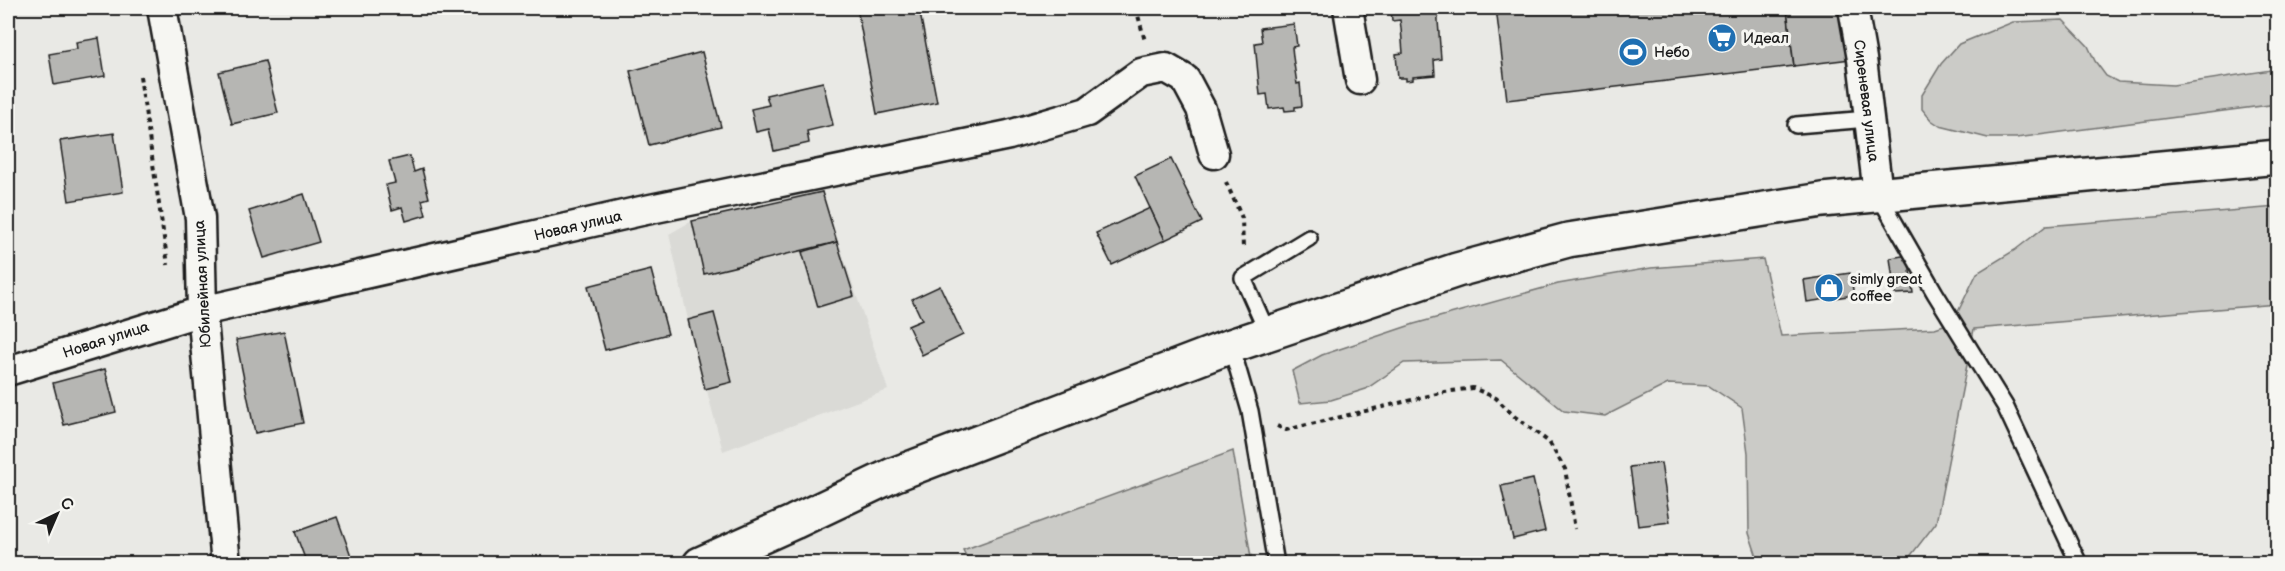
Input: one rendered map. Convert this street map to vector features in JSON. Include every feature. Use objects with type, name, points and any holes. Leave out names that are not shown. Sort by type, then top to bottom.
[{"type":"main road","points":[[700,564],[893,475],[1232,346],[1457,270],[1568,240],[1781,205],[2277,157]]},
{"type":"street","name":"Юбилейная улица","points":[[162,8],[200,218],[202,310],[226,564]]},
{"type":"street","points":[[1348,8],[1360,80]]},
{"type":"street","name":"Сиреневая улица","points":[[1853,8],[1862,58],[1878,194]]},
{"type":"street","name":"Новая улица","points":[[8,371],[202,310],[641,211],[1009,135],[1087,112],[1142,73],[1166,68],[1185,79],[1201,109],[1214,154]]},
{"type":"lane","points":[[1796,125],[1868,119]]},
{"type":"lane","points":[[1878,194],[1935,293],[2005,406],[2079,564]]},
{"type":"lane","points":[[1268,334],[1243,278],[1309,238]]},
{"type":"lane","points":[[1232,346],[1251,411],[1276,564]]},
{"type":"path","points":[[1214,154],[1242,218],[1243,278]]},
{"type":"path","points":[[1251,411],[1286,430],[1445,392],[1473,388],[1496,398],[1514,416],[1549,442],[1564,469],[1575,529]]},
{"type":"shaded area","points":[[2063,20],[2088,46],[2106,76],[2118,82],[2173,85],[2277,69],[2277,104],[2016,138],[1988,138],[1940,126],[1931,120],[1922,109],[1922,95],[1941,64],[1959,44],[2013,22]]},
{"type":"shaded area","points":[[822,192],[888,390],[723,451],[688,320],[669,234],[692,221]]},
{"type":"shaded area","points":[[2277,207],[2277,304],[1974,329],[1936,523],[1905,563],[1759,563],[1749,533],[1748,453],[1742,408],[1709,386],[1668,384],[1605,416],[1564,411],[1501,360],[1404,363],[1366,389],[1331,400],[1300,403],[1292,371],[1322,355],[1414,324],[1558,284],[1651,268],[1763,259],[1781,336],[1935,328],[1953,322],[1977,273],[2015,250],[2046,226]]},
{"type":"shaded area","points":[[1233,451],[1252,563],[970,564],[963,550]]},
{"type":"building","points":[[857,8],[919,8],[937,102],[877,114]]},
{"type":"building","points":[[1391,8],[1437,8],[1441,59],[1434,60],[1435,75],[1413,77],[1413,80],[1406,81],[1406,78],[1398,78],[1396,54],[1403,53],[1401,28],[1400,20],[1392,21]]},
{"type":"building","points":[[1496,8],[1787,8],[1794,66],[1507,100]]},
{"type":"building","points":[[1869,8],[1875,56],[1794,66],[1787,9]]},
{"type":"building","points":[[1294,24],[1297,46],[1292,47],[1297,84],[1300,83],[1302,106],[1295,107],[1295,110],[1285,111],[1284,107],[1269,109],[1267,94],[1260,95],[1255,43],[1262,42],[1260,28]]},
{"type":"building","points":[[99,38],[105,76],[54,85],[49,54],[77,49],[76,42]]},
{"type":"building","points":[[702,52],[721,127],[649,145],[630,71]]},
{"type":"building","points":[[265,61],[278,113],[232,124],[219,72]]},
{"type":"building","points":[[823,82],[833,125],[807,131],[809,143],[774,151],[769,129],[756,132],[751,109],[769,105],[766,95]]},
{"type":"building","points":[[114,133],[123,192],[69,201],[60,141]]},
{"type":"building","points":[[410,156],[414,172],[422,169],[429,198],[422,200],[426,215],[406,221],[402,207],[392,210],[386,185],[395,183],[389,161]]},
{"type":"building","points":[[1171,159],[1202,222],[1165,240],[1135,176]]},
{"type":"building","points":[[822,192],[837,242],[704,274],[692,221]]},
{"type":"building","points":[[304,194],[319,242],[264,258],[249,211]]},
{"type":"building","points":[[1150,208],[1165,240],[1112,265],[1096,233]]},
{"type":"building","points":[[837,242],[854,296],[818,307],[802,252]]},
{"type":"building","points":[[1908,255],[1913,293],[1895,294],[1890,258]]},
{"type":"building","points":[[651,270],[668,334],[605,350],[588,286]]},
{"type":"building","points":[[1850,273],[1854,295],[1807,302],[1804,280]]},
{"type":"building","points":[[940,286],[963,335],[922,355],[908,326],[922,320],[912,299]]},
{"type":"building","points":[[714,313],[732,382],[705,389],[688,320]]},
{"type":"building","points":[[284,331],[303,423],[255,433],[236,340]]},
{"type":"building","points":[[105,369],[116,412],[64,425],[53,383]]},
{"type":"building","points":[[1661,463],[1670,522],[1638,526],[1630,467]]},
{"type":"building","points":[[1533,479],[1545,531],[1513,539],[1501,486]]},
{"type":"building","points":[[337,517],[354,564],[307,564],[295,532]]},
{"type":"place","name":"Идеал","points":[[1722,38]]},
{"type":"place","name":"Небо","points":[[1633,52]]},
{"type":"place","name":"simly great coffee","points":[[1829,288]]}]
